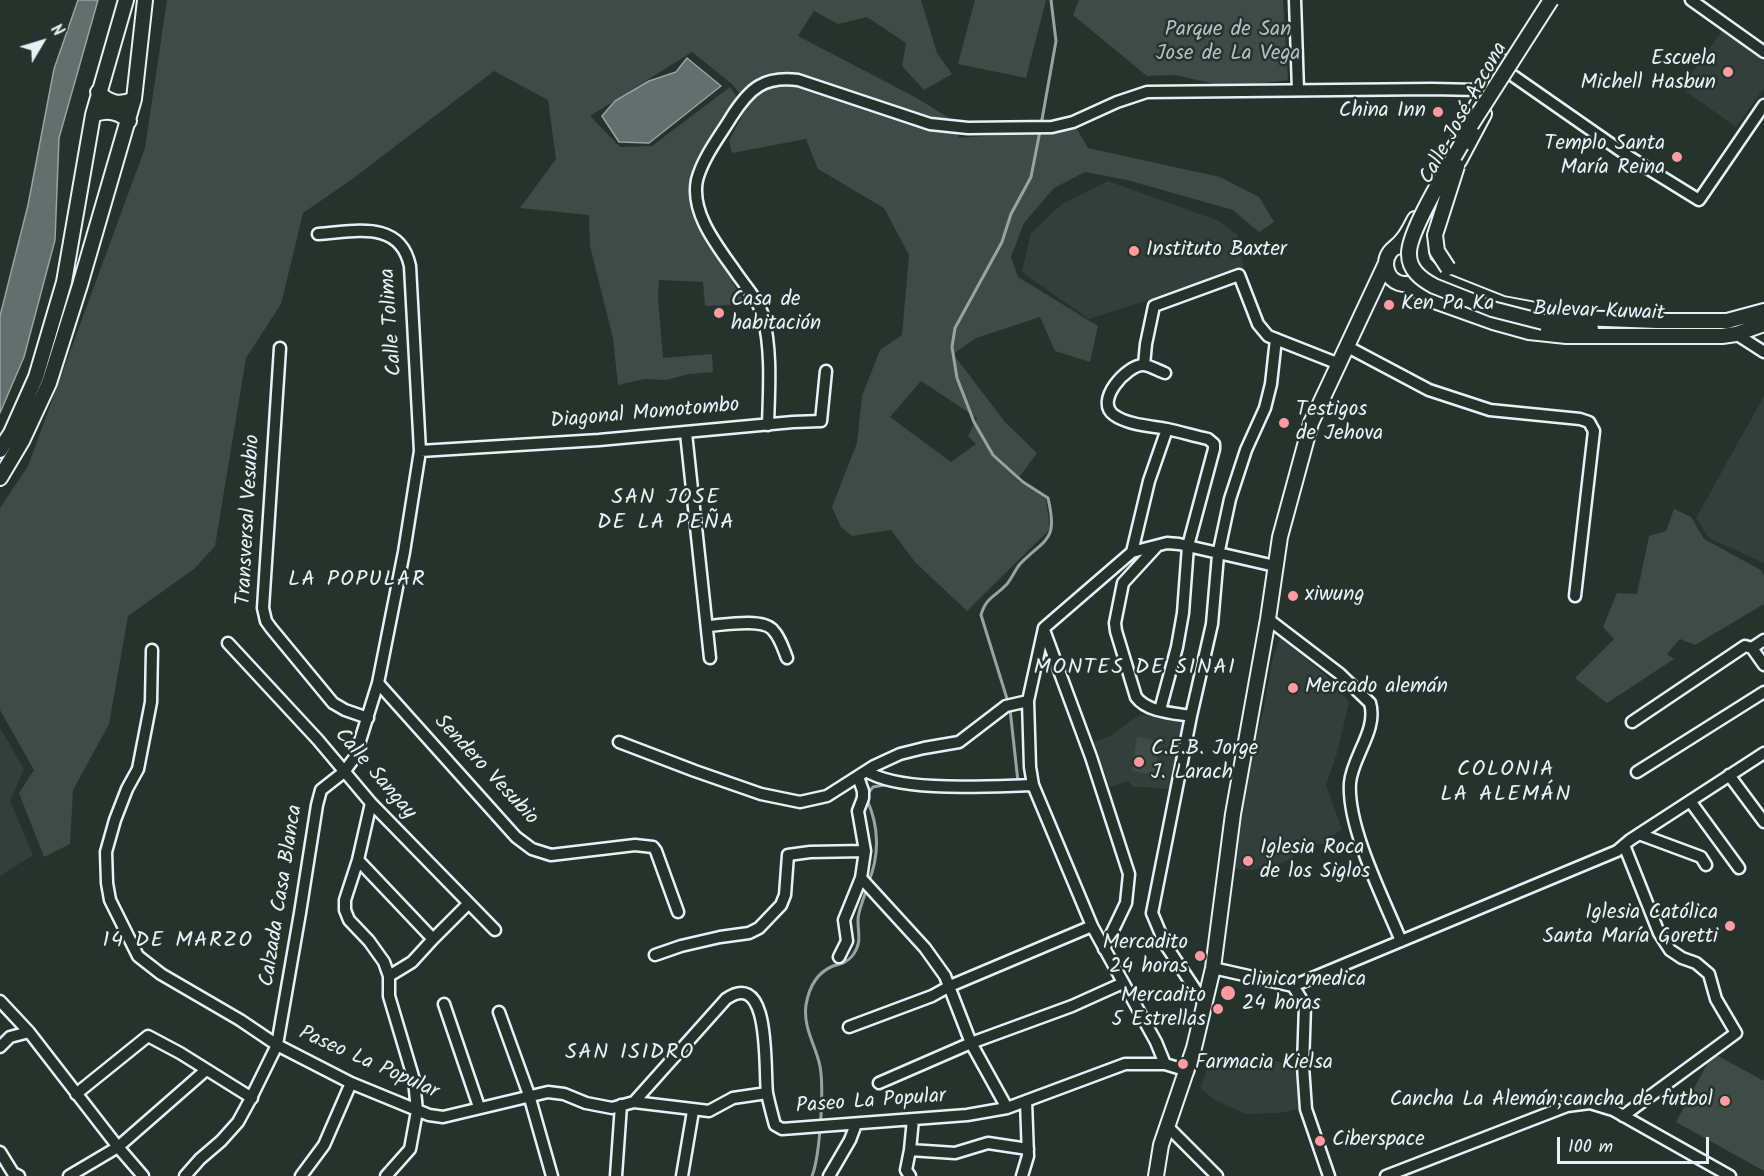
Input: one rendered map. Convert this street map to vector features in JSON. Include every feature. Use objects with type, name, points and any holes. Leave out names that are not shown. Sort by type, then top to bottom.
[{"type":"main road","points":[[0,450],[11,433],[36,377],[64,282],[98,93],[126,0]]},
{"type":"main road","points":[[0,478],[22,441],[49,383],[80,285],[129,121],[134,99],[145,0]]},
{"type":"main road","name":"Calle José Azcona","points":[[1397,247],[1545,0]]},
{"type":"main road","points":[[1551,0],[1471,126],[1413,234],[1409,255],[1413,269],[1425,281],[1492,309],[1543,322],[1613,335]]},
{"type":"main road","name":"Calle José Azcona","points":[[1423,258],[1423,243],[1444,190],[1488,97],[1509,73],[1558,0]]},
{"type":"main road","points":[[98,93],[107,100],[117,103],[134,99]]},
{"type":"main road","points":[[93,116],[105,111],[129,121]]},
{"type":"main road","points":[[1471,126],[1435,235],[1437,251],[1455,275],[1534,310]]},
{"type":"main road","points":[[1156,1176],[1161,1145],[1188,1071],[1213,968],[1233,814],[1268,620],[1280,537],[1293,483],[1311,423],[1390,253],[1397,247],[1408,245],[1423,258],[1421,275],[1411,283],[1373,291]]},
{"type":"main road","name":"Bulevar Kuwait","points":[[1423,258],[1440,279],[1503,304],[1579,318],[1727,321],[1764,310]]},
{"type":"main road","points":[[1386,263],[1390,276],[1403,284]]},
{"type":"main road","name":"Bulevar Kuwait","points":[[1403,284],[1437,302],[1529,332],[1566,336],[1679,337],[1736,334],[1764,324]]},
{"type":"street","points":[[1294,0],[1298,90]]},
{"type":"street","points":[[1691,0],[1764,52]]},
{"type":"street","points":[[1509,73],[1631,158],[1699,200],[1764,105]]},
{"type":"street","points":[[768,425],[766,332],[762,314],[754,297],[704,224],[697,202],[697,181],[703,165],[740,104],[752,90],[764,82],[782,78],[798,80],[930,124],[968,128],[1047,128],[1072,122],[1117,102],[1147,92],[1444,89],[1478,90],[1488,97]]},
{"type":"street","name":"Calle Tolima","points":[[318,234],[367,231],[388,234],[399,241],[407,253],[411,277],[420,451]]},
{"type":"street","points":[[1144,365],[1154,306],[1239,275],[1258,324],[1268,336],[1338,364]]},
{"type":"street","points":[[1736,334],[1764,352]]},
{"type":"street","points":[[1205,1004],[1165,944],[1152,913],[1191,716],[1212,624],[1218,555],[1233,489],[1246,450],[1265,408],[1271,384],[1276,339]]},
{"type":"street","points":[[1346,346],[1429,390],[1490,410],[1580,419],[1589,423],[1594,431],[1575,596]]},
{"type":"street","name":"Transversal Vesubio","points":[[280,348],[263,608],[266,621],[333,703],[368,718]]},
{"type":"street","points":[[1160,710],[1178,647],[1188,546],[1214,444],[1208,440],[1120,418],[1113,414],[1107,404],[1107,399],[1125,375],[1144,365],[1165,373]]},
{"type":"street","name":"Diagonal Momotombo","points":[[420,451],[822,421],[826,371]]},
{"type":"street","points":[[1132,552],[1149,481],[1167,429]]},
{"type":"street","points":[[686,432],[710,658]]},
{"type":"street","name":"Calzada Casa Blanca","points":[[185,1176],[200,1159],[222,1141],[238,1122],[277,1045],[317,805],[321,790],[344,772],[355,757],[368,718],[378,683],[404,552],[420,451]]},
{"type":"street","points":[[1166,1064],[1092,926],[1033,785],[1026,702],[1044,628],[1132,552],[1167,543],[1275,566]]},
{"type":"street","points":[[1158,545],[1123,583],[1115,623],[1136,697],[1141,704],[1191,716]]},
{"type":"street","points":[[1268,620],[1340,675],[1370,703],[1369,727],[1350,780],[1350,794],[1356,828],[1401,941]]},
{"type":"street","points":[[707,626],[762,622],[772,629],[787,658]]},
{"type":"street","points":[[1044,628],[1091,758],[1129,874],[1126,903],[1104,949]]},
{"type":"street","points":[[1752,648],[1764,640]]},
{"type":"street","name":"Calle Sangay","points":[[228,643],[318,740],[371,803],[495,930]]},
{"type":"street","points":[[1632,722],[1745,646],[1752,648],[1764,665]]},
{"type":"street","name":"Paseo La Popular","points":[[152,650],[151,702],[138,769],[127,789],[115,820],[106,852],[106,883],[110,900],[138,956],[161,974],[240,1020],[277,1045],[351,1083],[417,1111],[443,1117],[548,1092],[564,1094],[586,1103],[612,1108],[634,1102],[726,999],[735,993],[744,994],[753,999],[762,1018],[767,1093],[775,1125],[778,1127],[792,1129],[967,1115],[1007,1108],[1125,1064],[1166,1064],[1188,1071]]},
{"type":"street","name":"Sendero Vesubio","points":[[378,683],[516,837],[532,849],[551,855],[635,845],[652,847],[656,851],[678,912]]},
{"type":"street","points":[[1637,772],[1764,692]]},
{"type":"street","points":[[619,742],[750,790],[800,802],[827,796],[900,754],[958,742],[1006,706],[1026,702]]},
{"type":"street","points":[[1213,968],[1293,986],[1617,851],[1639,834],[1764,753]]},
{"type":"street","points":[[862,774],[910,784],[1033,785]]},
{"type":"street","points":[[839,957],[847,940],[844,920],[861,878],[866,851],[858,811],[863,798],[862,774]]},
{"type":"street","points":[[1729,775],[1764,822]]},
{"type":"street","points":[[1690,801],[1739,868]]},
{"type":"street","points":[[371,803],[358,860],[351,877],[345,910],[349,920],[369,941],[384,962],[388,976],[389,996],[414,1080],[417,1111],[410,1149],[387,1176]]},
{"type":"street","points":[[1639,834],[1701,857],[1706,865]]},
{"type":"street","points":[[1623,1116],[1736,1033],[1716,999],[1709,974],[1696,963],[1670,950],[1659,933],[1624,845]]},
{"type":"street","points":[[656,956],[681,946],[749,933],[759,928],[781,905],[785,895],[788,855],[810,852],[866,851]]},
{"type":"street","points":[[358,860],[433,939]]},
{"type":"street","points":[[861,878],[925,948],[950,986],[971,1043],[1007,1108]]},
{"type":"street","points":[[388,976],[412,962],[468,904]]},
{"type":"street","points":[[849,1027],[932,996],[950,986],[1092,926]]},
{"type":"street","points":[[879,1083],[971,1043],[1072,1006],[1123,983]]},
{"type":"street","points":[[1293,986],[1305,1005],[1306,1109],[1329,1176]]},
{"type":"street","points":[[0,1001],[28,1032],[117,1147],[143,1176]]},
{"type":"street","points":[[444,1004],[479,1107]]},
{"type":"street","points":[[499,1012],[529,1095],[552,1176]]},
{"type":"street","points":[[0,1047],[10,1037],[28,1032]]},
{"type":"street","points":[[76,1094],[148,1035],[252,1098]]},
{"type":"street","points":[[69,1176],[117,1147],[206,1070]]},
{"type":"street","points":[[301,1176],[324,1145],[351,1083]]},
{"type":"street","points":[[634,1102],[693,1111],[709,1111],[733,1098],[767,1093]]},
{"type":"street","points":[[1022,1176],[1028,1149],[1026,1101]]},
{"type":"street","points":[[1386,1176],[1568,1106],[1590,1103],[1613,1110],[1730,1176]]},
{"type":"street","points":[[616,1176],[621,1106]]},
{"type":"street","points":[[682,1176],[693,1111]]},
{"type":"street","points":[[910,1176],[906,1170],[913,1119]]},
{"type":"street","points":[[828,1176],[850,1140],[856,1124]]},
{"type":"street","points":[[1168,1126],[1217,1176]]},
{"type":"street","points":[[910,1150],[956,1153],[988,1143],[1028,1149]]},
{"type":"street","points":[[0,1152],[12,1173],[19,1176]]},
{"type":"shaded area","points":[[78,0],[98,0],[59,138],[55,240],[24,357],[0,413],[0,316],[28,205],[54,69]]},
{"type":"shaded area","name":"Escuela Michell Hasbun","points":[[1725,27],[1764,57],[1764,88],[1736,127],[1681,88]]},
{"type":"shaded area","points":[[687,58],[721,86],[649,143],[619,142],[602,116],[615,101],[649,81],[676,72]]},
{"type":"shaded area","name":"Instituto Baxter","points":[[1108,181],[1219,221],[1237,234],[1244,269],[1089,319],[1022,272],[1031,233],[1062,204]]},
{"type":"shaded area","points":[[1764,396],[1764,563],[1709,538],[1696,518]]},
{"type":"shaded area","points":[[1280,637],[1330,679],[1349,702],[1337,753],[1326,785],[1342,829],[1324,843],[1310,846],[1283,863],[1253,870],[1229,868],[1247,767],[1263,712],[1273,658]]},
{"type":"shaded area","name":"C.E.B. Jorge J. Larach","points":[[1147,713],[1183,721],[1172,790],[1133,787],[1128,781],[1110,787],[1094,742],[1110,736],[1136,717]]},
{"type":"shaded area","points":[[0,728],[24,769],[10,801],[33,855],[0,876]]},
{"type":"shaded area","points":[[1212,1057],[1242,1063],[1259,1057],[1296,1066],[1301,1107],[1278,1113],[1246,1114],[1215,1100],[1200,1088]]},
{"type":"green space","points":[[167,0],[921,0],[937,53],[952,74],[924,90],[902,66],[906,43],[867,17],[838,24],[814,11],[798,36],[915,97],[949,118],[959,138],[1077,129],[1088,148],[1220,177],[1259,197],[1274,222],[1259,232],[1233,210],[1127,180],[1085,172],[1054,188],[1024,223],[1011,257],[1018,277],[1098,326],[1090,362],[1055,351],[1040,317],[976,338],[953,354],[1005,422],[1037,453],[1017,480],[1046,499],[1050,529],[967,611],[915,562],[891,530],[852,536],[841,527],[832,507],[857,443],[862,396],[880,350],[902,335],[909,255],[884,208],[818,169],[806,139],[732,153],[729,141],[748,104],[732,84],[692,52],[590,116],[620,147],[652,146],[730,87],[737,97],[697,161],[697,202],[704,233],[745,304],[705,306],[703,282],[659,280],[658,297],[663,358],[712,354],[713,372],[689,374],[666,380],[644,379],[618,385],[613,338],[590,246],[589,215],[520,208],[556,159],[548,100],[494,71],[351,180],[303,213],[281,304],[246,358],[215,546],[194,569],[128,616],[109,724],[73,790],[70,844],[44,857],[19,793],[34,770],[0,710],[0,508],[28,466],[145,148]],"holes":[[[921,381],[977,418],[968,436],[976,444],[951,462],[890,417]]]},
{"type":"green space","points":[[975,0],[1046,0],[1026,78],[958,64]]},
{"type":"green space","name":"Parque de San Jose de La Vega","points":[[1079,0],[1283,0],[1288,80],[1229,87],[1175,75],[1147,76],[1073,15]]},
{"type":"green space","points":[[1674,509],[1691,517],[1704,539],[1761,570],[1764,576],[1764,604],[1695,645],[1680,639],[1667,654],[1674,659],[1607,703],[1575,678],[1614,639],[1603,627],[1617,593],[1637,594],[1649,536],[1666,531]]},
{"type":"green space","points":[[1137,737],[1160,741],[1155,775],[1132,771]]},
{"type":"green space","name":"Cancha La Alemán;cancha de futbol","points":[[1713,1053],[1764,1081],[1764,1171],[1676,1122]]},
{"type":"waterway","points":[[1041,125],[1056,41],[1051,0]]},
{"type":"waterway","points":[[1008,702],[981,615],[988,601],[1007,584],[1020,564],[1048,537],[1052,523],[1051,512],[1048,498],[1023,482],[993,455],[974,422],[957,378],[952,347],[955,328],[1002,242],[1011,214],[1031,177],[1040,131]]},
{"type":"waterway","points":[[1010,709],[1018,782]]},
{"type":"waterway","points":[[868,793],[873,787],[890,784]]},
{"type":"waterway","points":[[867,800],[876,831],[875,862],[868,883]]},
{"type":"waterway","points":[[812,1176],[819,1137],[822,1086],[819,1062],[806,1020],[806,1005],[811,987],[818,977],[827,969],[847,961],[856,950],[859,938],[858,916],[866,890]]},
{"type":"place","name":"Escuela Michell Hasbun","points":[[1728,72]]},
{"type":"place","name":"China Inn","points":[[1438,112]]},
{"type":"place","name":"Templo Santa María Reina","points":[[1677,157]]},
{"type":"place","name":"Instituto Baxter","points":[[1134,251]]},
{"type":"place","name":"Ken Pa Ka","points":[[1389,305]]},
{"type":"place","name":"Casa de habitación","points":[[719,313]]},
{"type":"place","name":"Testigos de Jehova","points":[[1284,423]]},
{"type":"place","name":"xiwung","points":[[1293,596]]},
{"type":"place","name":"Mercado alemán","points":[[1293,688]]},
{"type":"place","name":"C.E.B. Jorge J. Larach","points":[[1139,762]]},
{"type":"place","name":"Iglesia Roca de los Siglos","points":[[1248,861]]},
{"type":"place","name":"Iglesia Católica Santa María Goretti","points":[[1730,926]]},
{"type":"place","name":"Mercadito 24 horas","points":[[1200,956]]},
{"type":"place","name":"clinica medica 24 horas","points":[[1228,993]]},
{"type":"place","name":"Mercadito 5 Estrellas","points":[[1218,1009]]},
{"type":"place","name":"Farmacia Kielsa","points":[[1183,1064]]},
{"type":"place","name":"Cancha La Alemán;cancha de futbol","points":[[1725,1101]]},
{"type":"place","name":"Ciberspace","points":[[1320,1141]]},
{"type":"district","name":"SAN JOSE DE LA PEÑA","points":[[666,512]]},
{"type":"district","name":"LA POPULAR","points":[[357,581]]},
{"type":"district","name":"MONTES DE SINAI","points":[[1135,669]]},
{"type":"district","name":"COLONIA LA ALEMÁN","points":[[1506,784]]},
{"type":"district","name":"14 DE MARZO","points":[[178,942]]},
{"type":"district","name":"SAN ISIDRO","points":[[630,1054]]}]
